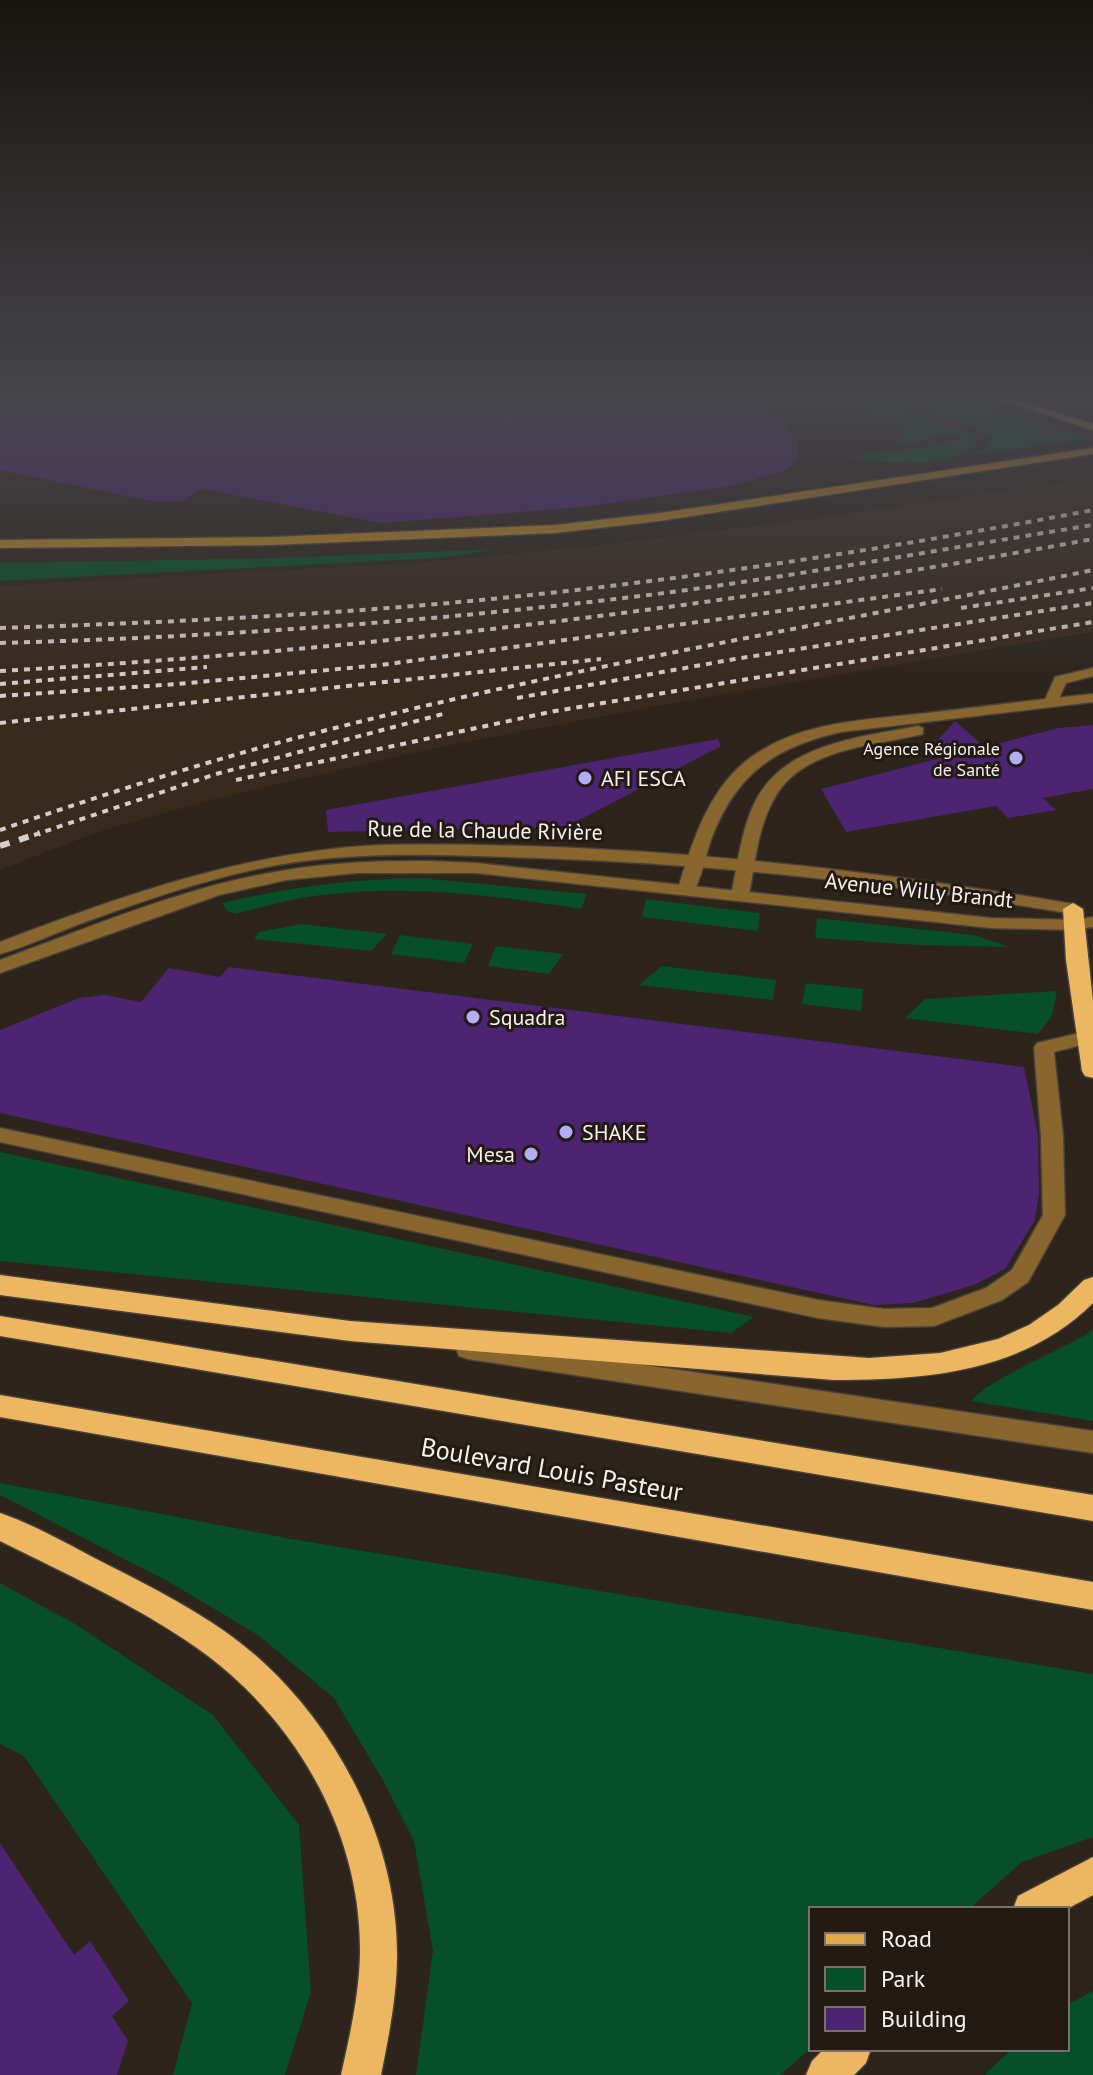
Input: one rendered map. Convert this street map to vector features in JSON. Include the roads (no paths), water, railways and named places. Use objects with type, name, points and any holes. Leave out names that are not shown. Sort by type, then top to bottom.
[{"type":"highway","points":[[1083,917],[1088,1037],[1093,1071]]},
{"type":"highway","points":[[0,1285],[350,1331],[834,1369],[894,1370],[954,1363],[997,1352],[1038,1333],[1077,1306],[1093,1287]]},
{"type":"highway","points":[[0,1326],[1093,1508]]},
{"type":"highway","name":"Boulevard Louis Pasteur","points":[[0,1406],[1093,1596]]},
{"type":"highway","points":[[0,1526],[128,1591],[218,1645],[269,1687],[312,1740],[345,1802],[369,1870],[378,1938],[374,2012],[361,2075]]},
{"type":"highway","points":[[1035,1907],[1093,1875]]},
{"type":"highway","points":[[826,2075],[850,2051]]},
{"type":"main road","points":[[0,532],[225,534],[494,523],[758,491]]},
{"type":"main road","points":[[0,544],[244,542],[568,528],[829,491]]},
{"type":"street","points":[[1051,702],[1060,680],[1093,672]]},
{"type":"street","points":[[687,889],[703,833],[733,785],[755,762],[785,744],[821,733],[869,725],[1093,698]]},
{"type":"street","points":[[740,895],[765,798],[782,775],[796,766],[859,743],[1051,702]]},
{"type":"street","name":"Rue de la Chaude Rivière","points":[[0,948],[209,876],[313,855],[434,849],[746,866]]},
{"type":"street","name":"Avenue Willy Brandt","points":[[746,866],[979,894],[1083,917]]},
{"type":"street","name":"Rue de la Chaude Rivière","points":[[0,967],[216,891],[285,875],[351,867],[476,868],[740,895]]},
{"type":"street","name":"Avenue Willy Brandt","points":[[740,895],[991,923],[1083,917]]},
{"type":"street","points":[[0,1135],[818,1309],[884,1318],[934,1317],[994,1294],[1020,1276],[1040,1243],[1054,1215],[1052,1136],[1044,1048],[1088,1037]]},
{"type":"street","points":[[350,1331],[1093,1442]]},
{"type":"railway","points":[[0,628],[275,616],[549,593],[822,557],[1093,510]]},
{"type":"railway","points":[[0,643],[165,637],[329,626],[575,604],[766,578],[1093,525]]},
{"type":"railway","points":[[0,671],[275,651],[549,622],[821,585],[1093,539]]},
{"type":"railway","points":[[0,830],[209,763],[429,705],[618,664],[1093,570]]},
{"type":"railway","points":[[961,608],[1093,588]]},
{"type":"railway","points":[[0,696],[178,684],[381,665],[942,589]]},
{"type":"railway","points":[[517,698],[735,659],[1093,603]]},
{"type":"railway","points":[[236,780],[555,711],[1093,622]]},
{"type":"railway","points":[[0,723],[601,659]]},
{"type":"railway","points":[[0,684],[207,667]]},
{"type":"railway","points":[[39,833],[216,774],[443,714]]},
{"type":"railway","points":[[0,846],[39,833]]},
{"type":"railway","points":[[34,835],[39,833]]},
{"type":"place","name":"Agence Régionale de Santé","points":[[1016,758]]},
{"type":"place","name":"AFI ESCA","points":[[585,778]]},
{"type":"place","name":"Squadra","points":[[473,1017]]},
{"type":"place","name":"SHAKE","points":[[566,1132]]},
{"type":"place","name":"Mesa","points":[[531,1154]]}]
